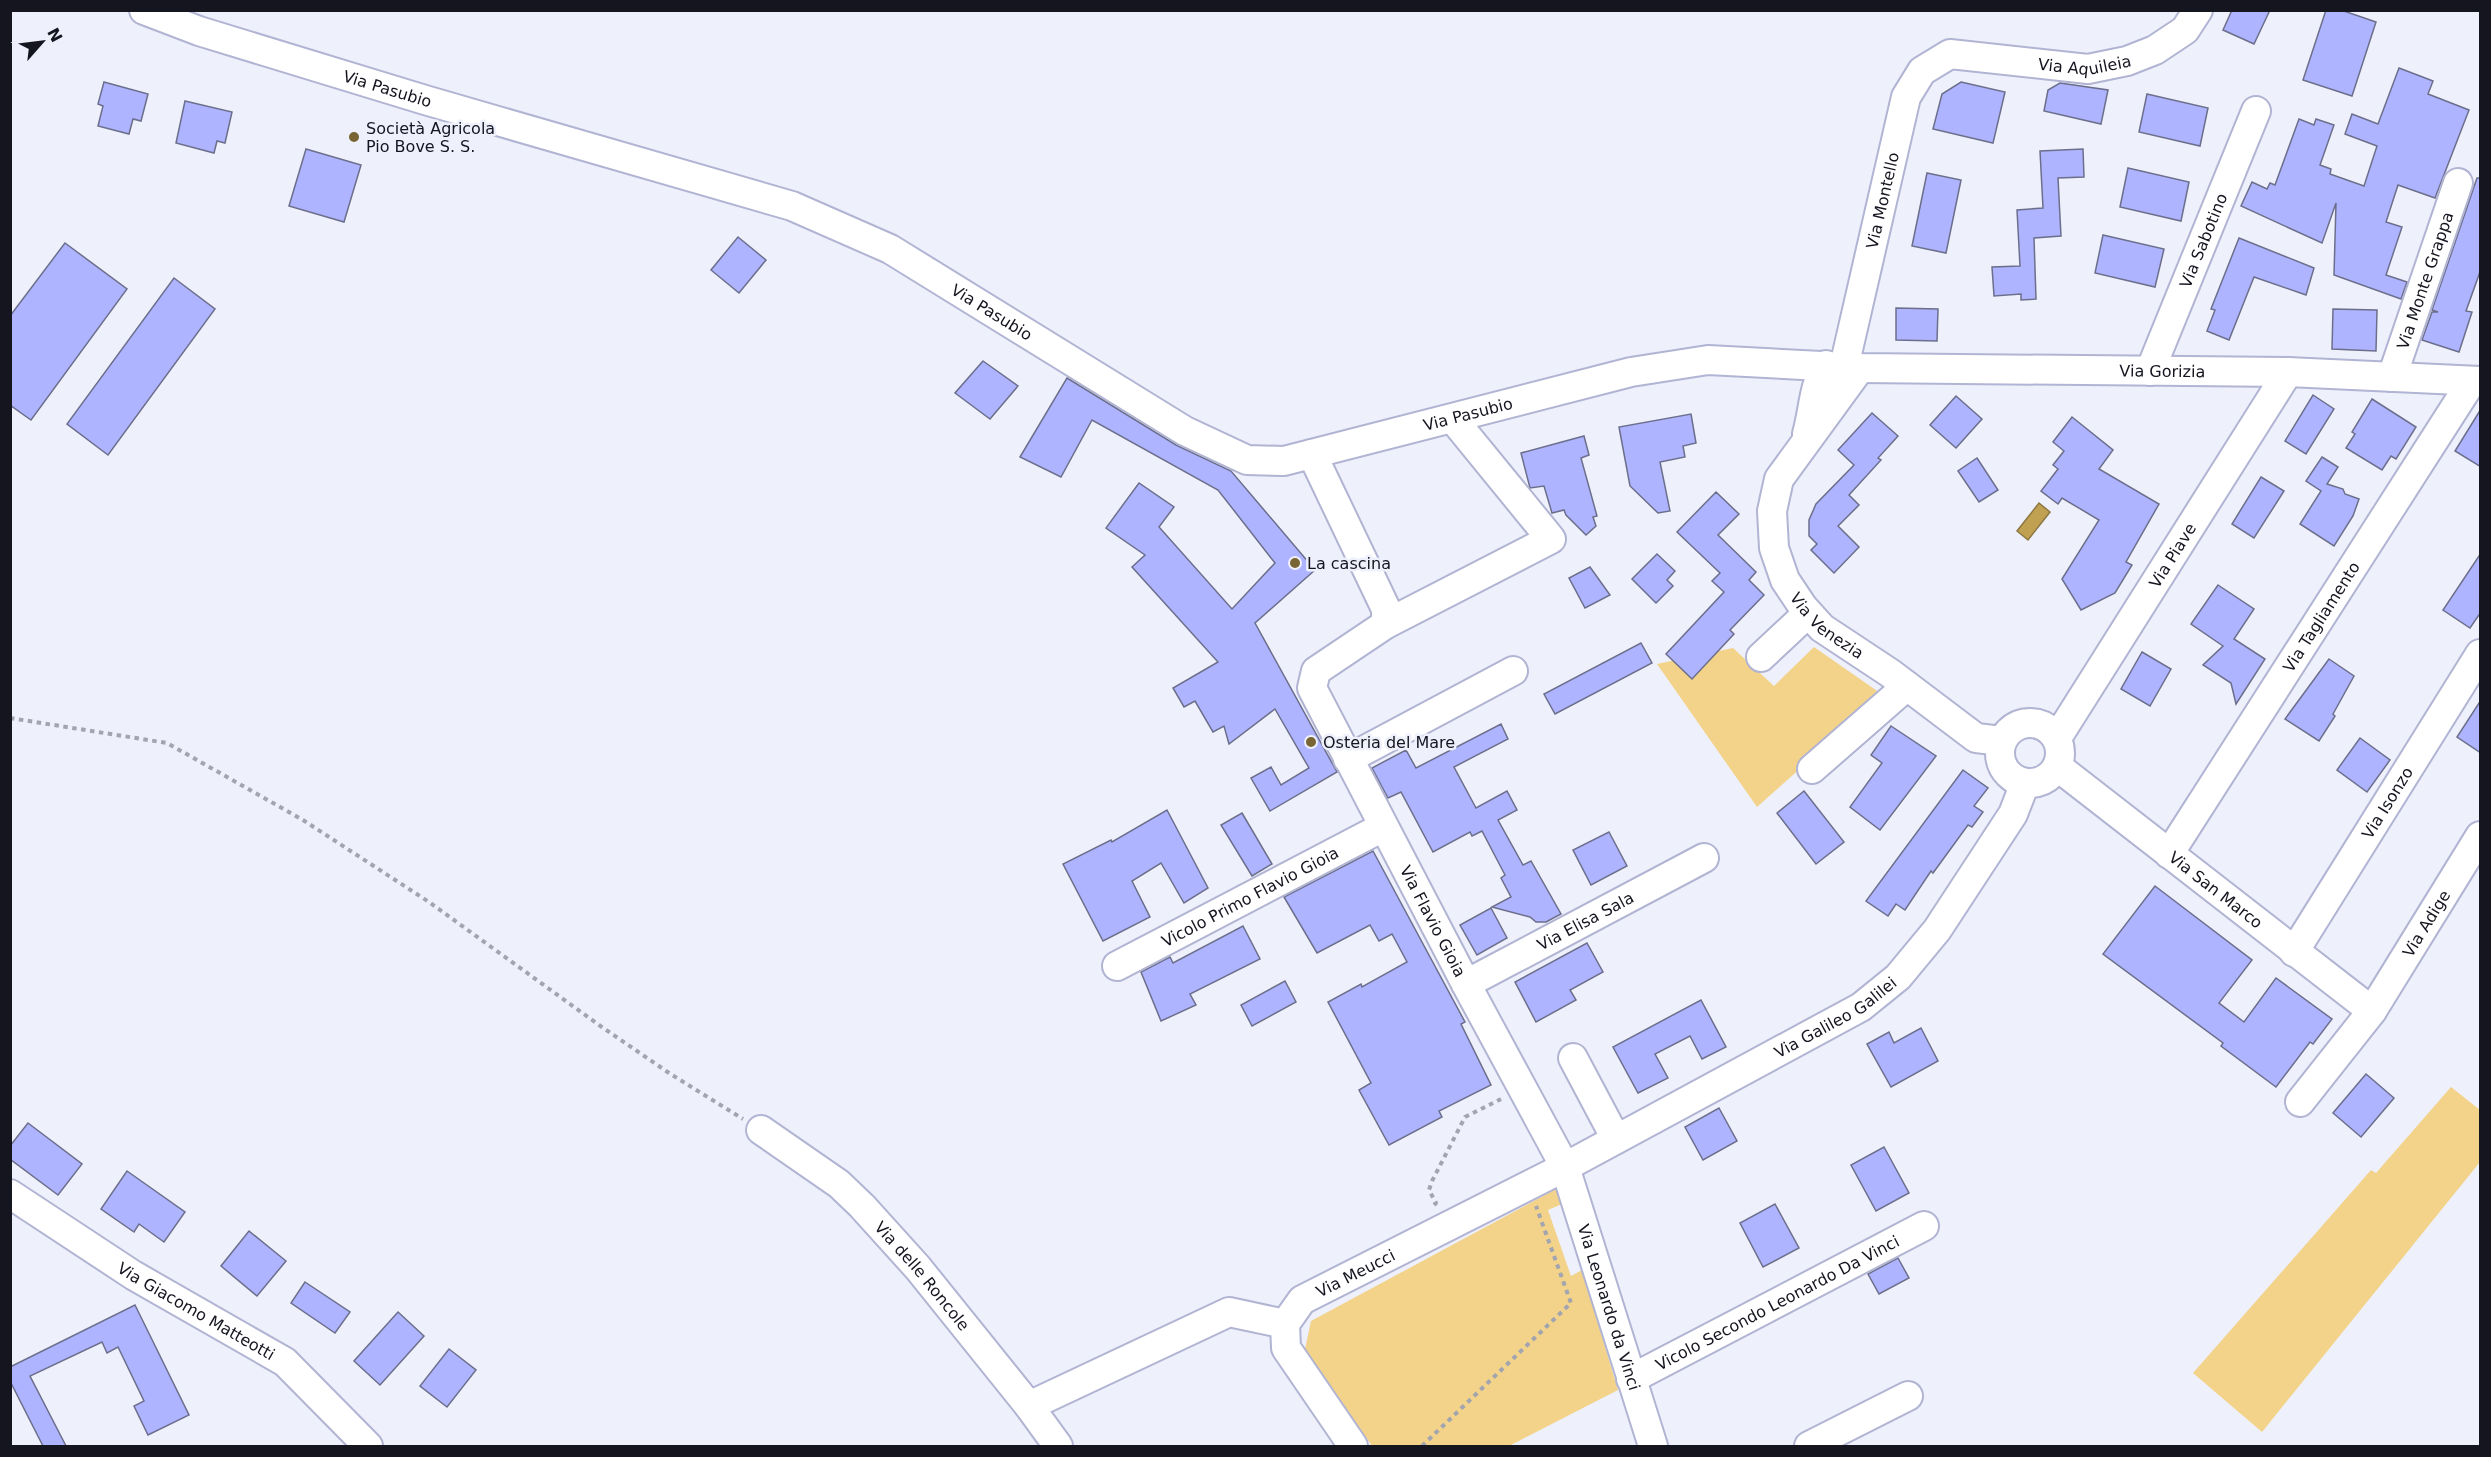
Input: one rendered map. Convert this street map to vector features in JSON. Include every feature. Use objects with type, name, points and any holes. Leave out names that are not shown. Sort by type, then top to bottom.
[{"type":"street","name":"Via Pasubio","points":[[144,10],[199,31],[425,100],[792,206],[890,249],[1176,425],[1247,460],[1284,461],[1630,372],[1708,360],[1843,367]]},
{"type":"street","name":"Via Aquileia","points":[[1950,54],[2088,69],[2127,61],[2155,50],[2185,30],[2198,10]]},
{"type":"street","name":"Via Montello","points":[[1843,367],[1906,97],[1922,70],[1950,54]]},
{"type":"street","name":"Via Sabotino","points":[[2150,371],[2256,111]]},
{"type":"street","name":"Via Monte Grappa","points":[[2392,377],[2458,183]]},
{"type":"street","name":"Via Gorizia","points":[[1843,367],[2288,372],[2476,381]]},
{"type":"street","name":"Via Venezia","points":[[1843,367],[1805,442],[1779,479],[1772,511],[1774,548],[1785,580],[1808,613],[1822,628],[1907,686],[1976,738],[2002,741]]},
{"type":"street","name":"Via Piave","points":[[2057,738],[2288,372]]},
{"type":"street","name":"Via Tagliamento","points":[[2169,854],[2476,381]]},
{"type":"street","points":[[1312,454],[1386,609],[1386,624],[1551,539],[1453,419]]},
{"type":"street","points":[[1761,657],[1808,613]]},
{"type":"street","name":"Via Flavio Gioia","points":[[1386,624],[1316,671],[1312,688],[1383,827],[1565,1167]]},
{"type":"street","name":"Via Isonzo","points":[[2294,952],[2481,654]]},
{"type":"street","points":[[1348,759],[1513,671]]},
{"type":"street","points":[[1812,769],[1907,686]]},
{"type":"street","points":[[2028,722],[2045,727],[2057,738],[2061,757],[2058,767],[2046,779],[2025,783],[2006,772],[2001,762],[2002,741],[2017,726],[2028,722]]},
{"type":"street","name":"Via San Marco","points":[[2058,767],[2372,1011]]},
{"type":"street","name":"Via Galileo Galilei","points":[[1565,1167],[1861,1007],[1898,977],[1937,930],[2013,814],[2025,783]]},
{"type":"street","name":"Vicolo Primo Flavio Gioia","points":[[1117,966],[1383,827]]},
{"type":"street","name":"Via Adige","points":[[2300,1102],[2372,1011],[2481,836]]},
{"type":"street","name":"Via Elisa Sala","points":[[1466,984],[1704,858]]},
{"type":"street","points":[[1573,1058],[1616,1139]]},
{"type":"street","name":"Via delle Roncole","points":[[761,1130],[839,1184],[862,1206],[918,1268],[1029,1406],[1058,1446]]},
{"type":"street","name":"Via Meucci","points":[[1285,1324],[1293,1310],[1313,1293],[1565,1167]]},
{"type":"street","name":"Via Leonardo da Vinci","points":[[1565,1167],[1653,1446]]},
{"type":"street","name":"Via Giacomo Matteotti","points":[[10,1194],[132,1275],[285,1362],[368,1446]]},
{"type":"street","name":"Vicolo Secondo Leonardo Da Vinci","points":[[1631,1379],[1924,1226]]},
{"type":"street","points":[[1029,1406],[1229,1312],[1285,1324],[1284,1339],[1291,1358],[1353,1446]]},
{"type":"street","points":[[1809,1446],[1908,1396]]},
{"type":"path","points":[[10,718],[166,743],[303,820],[400,883],[660,1067],[761,1130]]},
{"type":"path","points":[[1465,1117],[1522,1088]]},
{"type":"path","points":[[1422,1446],[1571,1303],[1529,1185]]},
{"type":"shaded area","points":[[2039,503],[2050,512],[2028,540],[2017,531]]},
{"type":"shaded area","points":[[1814,647],[1883,695],[1757,807],[1657,664],[1733,648],[1774,686]]},
{"type":"shaded area","points":[[2451,1087],[2480,1110],[2480,1162],[2262,1432],[2193,1373],[2371,1170],[2376,1173]]},
{"type":"shaded area","points":[[1558,1188],[1562,1204],[1548,1210],[1571,1276],[1582,1270],[1618,1390],[1509,1446],[1372,1446],[1305,1349],[1311,1321]]},
{"type":"building","points":[[2232,10],[2270,10],[2254,44],[2223,30]]},
{"type":"building","points":[[2326,10],[2341,10],[2376,22],[2352,96],[2303,80]]},
{"type":"building","points":[[2399,68],[2433,81],[2428,94],[2469,110],[2435,198],[2398,185],[2386,222],[2402,227],[2386,275],[2407,282],[2401,299],[2334,275],[2336,203],[2322,243],[2241,206],[2252,182],[2267,189],[2270,183],[2275,185],[2299,119],[2314,125],[2316,119],[2334,125],[2320,165],[2331,169],[2330,174],[2364,186],[2377,146],[2345,134],[2352,114],[2378,124]]},
{"type":"building","points":[[104,82],[148,94],[141,121],[133,119],[129,134],[98,126],[103,106],[98,104]]},
{"type":"building","points":[[1961,82],[2005,92],[1993,143],[1933,129],[1942,94]]},
{"type":"building","points":[[2060,83],[2108,90],[2101,124],[2044,111],[2048,90]]},
{"type":"building","points":[[2147,94],[2208,108],[2200,146],[2139,132]]},
{"type":"building","points":[[185,101],[232,112],[225,143],[217,141],[214,153],[176,143]]},
{"type":"building","points":[[306,149],[361,165],[344,222],[289,206]]},
{"type":"building","points":[[2083,149],[2084,177],[2058,178],[2061,236],[2034,238],[2036,299],[2021,300],[2021,294],[1994,296],[1992,267],[2020,266],[2017,210],[2043,208],[2040,151]]},
{"type":"building","points":[[2128,168],[2189,182],[2181,221],[2120,207]]},
{"type":"building","points":[[1927,173],[1961,180],[1946,253],[1912,246]]},
{"type":"building","points":[[2477,178],[2481,178],[2481,269],[2466,311],[2472,312],[2459,352],[2422,340],[2432,312],[2438,312],[2432,310]]},
{"type":"building","points":[[2103,235],[2164,249],[2155,287],[2095,273]]},
{"type":"building","points":[[738,237],[766,260],[739,293],[711,270]]},
{"type":"building","points":[[2239,238],[2314,268],[2306,295],[2254,277],[2229,340],[2207,331],[2215,310],[2211,309]]},
{"type":"building","points":[[65,243],[127,289],[31,420],[10,405],[10,316]]},
{"type":"building","points":[[174,278],[215,309],[108,455],[67,424]]},
{"type":"building","points":[[1896,308],[1938,309],[1937,341],[1896,340]]},
{"type":"building","points":[[2333,309],[2377,310],[2376,351],[2332,349]]},
{"type":"building","points":[[983,361],[1018,386],[990,419],[955,393]]},
{"type":"building","points":[[1067,378],[1176,445],[1231,471],[1315,570],[1255,623],[1337,772],[1270,811],[1251,778],[1271,767],[1281,785],[1309,768],[1275,709],[1229,744],[1224,726],[1213,732],[1195,701],[1184,707],[1173,688],[1218,662],[1132,567],[1145,555],[1106,528],[1139,483],[1174,507],[1159,527],[1232,609],[1275,563],[1218,490],[1092,420],[1061,477],[1020,457]]},
{"type":"building","points":[[2313,395],[2334,409],[2306,454],[2285,441]]},
{"type":"building","points":[[1956,396],[1982,419],[1956,448],[1930,425]]},
{"type":"building","points":[[2372,399],[2416,427],[2396,459],[2391,456],[2382,470],[2346,448],[2355,434],[2352,432]]},
{"type":"building","points":[[2481,409],[2481,467],[2455,451]]},
{"type":"building","points":[[1872,413],[1898,436],[1878,458],[1881,460],[1849,495],[1859,505],[1838,526],[1859,547],[1834,573],[1811,550],[1817,544],[1809,536],[1809,520],[1816,504],[1854,465],[1838,450]]},
{"type":"building","points":[[1691,414],[1696,443],[1683,446],[1685,457],[1660,462],[1670,511],[1658,513],[1630,486],[1619,427]]},
{"type":"building","points":[[2072,417],[2113,450],[2099,469],[2159,504],[2126,562],[2132,565],[2115,593],[2081,610],[2062,579],[2099,520],[2062,498],[2058,504],[2041,491],[2058,469],[2053,465],[2064,451],[2053,442]]},
{"type":"building","points":[[1584,436],[1589,455],[1581,458],[1597,516],[1593,517],[1596,526],[1586,535],[1566,515],[1564,510],[1552,513],[1544,486],[1530,488],[1521,453]]},
{"type":"building","points":[[2322,457],[2338,467],[2327,484],[2343,489],[2345,494],[2359,499],[2353,516],[2334,546],[2300,524],[2321,491],[2306,481]]},
{"type":"building","points":[[1977,458],[1998,490],[1979,502],[1958,471]]},
{"type":"building","points":[[2261,477],[2284,491],[2254,538],[2232,524]]},
{"type":"building","points":[[1716,492],[1739,514],[1718,535],[1756,572],[1749,580],[1764,595],[1730,630],[1734,634],[1692,679],[1666,654],[1724,592],[1712,581],[1720,573],[1677,532]]},
{"type":"building","points":[[2481,553],[2481,612],[2470,628],[2443,610]]},
{"type":"building","points":[[1657,554],[1675,571],[1667,580],[1673,586],[1656,603],[1632,579]]},
{"type":"building","points":[[1590,567],[1610,595],[1585,608],[1569,578]]},
{"type":"building","points":[[2218,585],[2254,609],[2234,639],[2265,659],[2236,704],[2231,683],[2203,665],[2223,646],[2191,624]]},
{"type":"building","points":[[1641,643],[1652,663],[1555,714],[1544,694]]},
{"type":"building","points":[[2142,652],[2171,669],[2150,706],[2121,689]]},
{"type":"building","points":[[2329,659],[2354,676],[2333,714],[2335,716],[2319,741],[2285,719]]},
{"type":"building","points":[[2481,700],[2481,753],[2457,737]]},
{"type":"building","points":[[1501,724],[1508,739],[1454,767],[1476,808],[1507,791],[1517,810],[1498,820],[1523,865],[1531,861],[1561,914],[1546,922],[1536,922],[1530,917],[1492,907],[1511,897],[1501,878],[1505,875],[1482,831],[1472,836],[1470,832],[1433,852],[1401,792],[1388,798],[1372,768],[1406,750],[1416,768]]},
{"type":"building","points":[[1891,726],[1936,756],[1880,830],[1850,807],[1882,763],[1871,755]]},
{"type":"building","points":[[2360,738],[2390,760],[2367,792],[2337,770]]},
{"type":"building","points":[[1963,770],[1988,788],[1974,806],[1983,812],[1972,827],[1968,825],[1933,873],[1931,871],[1905,910],[1896,904],[1888,916],[1866,901]]},
{"type":"building","points":[[1804,791],[1844,842],[1816,864],[1777,813]]},
{"type":"building","points":[[1167,810],[1208,888],[1184,903],[1161,863],[1132,881],[1150,917],[1103,941],[1063,864],[1111,840],[1112,842]]},
{"type":"building","points":[[1242,813],[1272,864],[1252,876],[1221,825]]},
{"type":"building","points":[[1609,832],[1627,866],[1591,885],[1573,850]]},
{"type":"building","points":[[1373,851],[1465,1022],[1461,1024],[1491,1085],[1439,1111],[1442,1117],[1389,1145],[1359,1090],[1371,1083],[1328,1002],[1361,984],[1362,987],[1407,962],[1392,934],[1379,941],[1370,925],[1317,953],[1284,897]]},
{"type":"building","points":[[2155,886],[2252,960],[2219,1003],[2244,1022],[2276,978],[2332,1019],[2313,1044],[2310,1042],[2276,1087],[2221,1046],[2223,1043],[2103,954]]},
{"type":"building","points":[[1491,908],[1507,938],[1477,955],[1460,925]]},
{"type":"building","points":[[1243,926],[1260,959],[1190,994],[1196,1005],[1161,1021],[1141,972],[1170,957],[1173,963]]},
{"type":"building","points":[[1587,943],[1603,972],[1570,990],[1576,1000],[1536,1022],[1515,982]]},
{"type":"building","points":[[1285,981],[1296,1002],[1252,1026],[1241,1005]]},
{"type":"building","points":[[1701,1000],[1726,1047],[1702,1059],[1690,1036],[1655,1054],[1668,1078],[1638,1093],[1613,1047]]},
{"type":"building","points":[[1921,1028],[1938,1061],[1891,1087],[1867,1044],[1889,1032],[1894,1043]]},
{"type":"building","points":[[2366,1074],[2394,1098],[2361,1137],[2333,1113]]},
{"type":"building","points":[[1719,1108],[1737,1141],[1703,1160],[1685,1127]]},
{"type":"building","points":[[28,1123],[82,1164],[58,1195],[10,1159],[10,1146]]},
{"type":"building","points":[[1884,1147],[1909,1193],[1876,1211],[1851,1165]]},
{"type":"building","points":[[127,1171],[185,1212],[164,1242],[139,1224],[134,1232],[101,1209]]},
{"type":"building","points":[[1775,1204],[1799,1248],[1763,1267],[1740,1223]]},
{"type":"building","points":[[249,1231],[286,1261],[257,1296],[221,1266]]},
{"type":"building","points":[[1898,1258],[1909,1278],[1879,1294],[1868,1274]]},
{"type":"building","points":[[305,1282],[350,1312],[335,1333],[291,1303]]},
{"type":"building","points":[[135,1305],[189,1415],[148,1435],[134,1406],[144,1401],[118,1347],[107,1353],[102,1342],[30,1376],[66,1446],[43,1446],[10,1381],[10,1367]]},
{"type":"building","points":[[398,1312],[424,1336],[380,1385],[354,1361]]},
{"type":"building","points":[[449,1349],[476,1370],[447,1407],[420,1386]]},
{"type":"place","name":"Società Agricola Pio Bove S. S.","points":[[354,137]]},
{"type":"place","name":"La cascina","points":[[1295,563]]},
{"type":"place","name":"Osteria del Mare","points":[[1311,742]]}]
